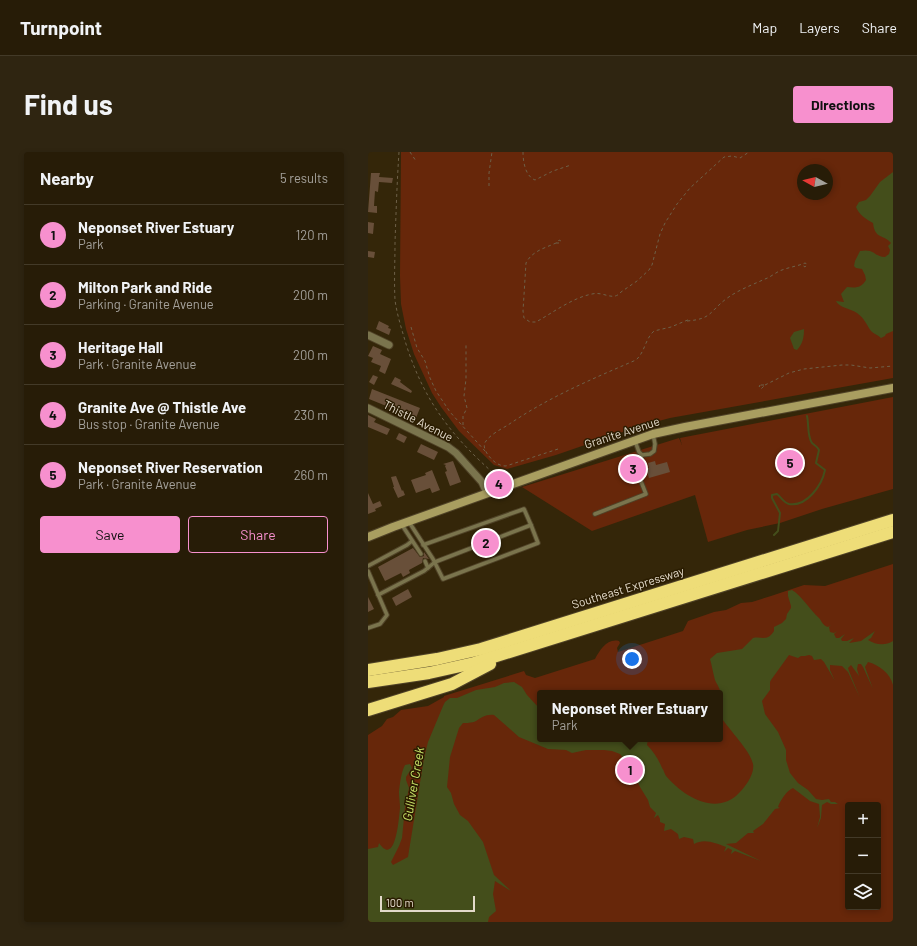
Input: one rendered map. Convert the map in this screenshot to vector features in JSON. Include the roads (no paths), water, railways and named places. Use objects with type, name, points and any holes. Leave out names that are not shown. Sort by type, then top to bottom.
[{"type":"highway","name":"Southeast Expressway","points":[[368,670],[437,660],[481,649],[893,520]]},
{"type":"highway","points":[[368,675],[430,666],[482,654],[893,525]]},
{"type":"highway","points":[[368,682],[429,674],[474,663],[893,532]]},
{"type":"highway","points":[[368,687],[430,679],[490,664],[893,539]]},
{"type":"highway","points":[[368,710],[452,684],[490,664]]},
{"type":"main road","name":"Granite Avenue","points":[[368,537],[653,434],[893,388]]},
{"type":"street","points":[[368,335],[389,345]]},
{"type":"street","name":"Thistle Avenue","points":[[368,408],[448,447],[456,453],[482,482],[487,493]]},
{"type":"lane","points":[[642,455],[650,454],[654,451],[655,444],[653,434]]},
{"type":"lane","points":[[635,440],[639,452],[642,455]]},
{"type":"lane","points":[[595,514],[646,494],[634,464],[640,460],[642,455]]},
{"type":"lane","points":[[405,523],[435,562],[443,579],[538,543],[524,509],[423,545]]},
{"type":"lane","points":[[405,523],[412,541],[421,554]]},
{"type":"lane","points":[[378,595],[428,568],[435,562],[531,524]]},
{"type":"lane","points":[[368,566],[412,541]]},
{"type":"lane","points":[[425,561],[428,568]]},
{"type":"lane","points":[[368,570],[387,615],[380,624],[368,628]]},
{"type":"waterway","points":[[774,535],[778,531],[780,513],[772,498],[772,495],[777,494],[789,504],[802,502],[813,494],[821,482],[825,470],[816,463],[819,450],[810,440],[807,416]]},
{"type":"place","name":"Neponset River Reservation","points":[[790,463]]},
{"type":"place","name":"Heritage Hall","points":[[633,469]]},
{"type":"place","name":"Granite Ave @ Thistle Ave","points":[[499,484]]},
{"type":"place","name":"Milton Park and Ride","points":[[486,543]]},
{"type":"place","name":"Neponset River Estuary","points":[[630,770]]},
{"type":"water label","name":"Gulliver Creek","points":[[413,784]]}]
